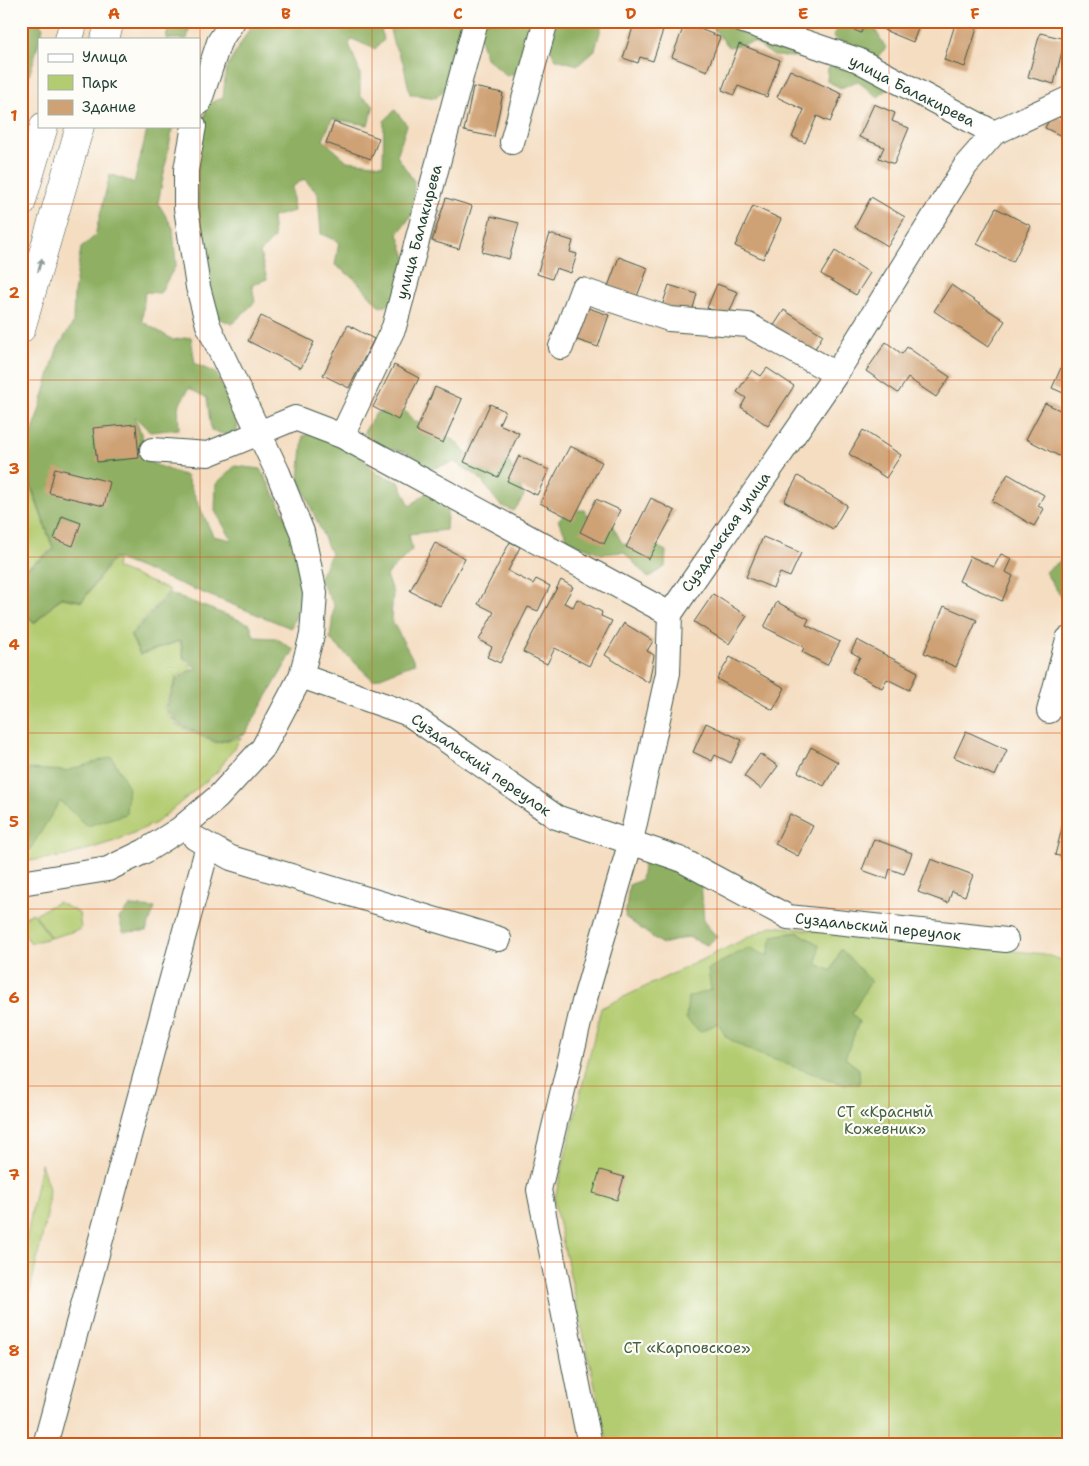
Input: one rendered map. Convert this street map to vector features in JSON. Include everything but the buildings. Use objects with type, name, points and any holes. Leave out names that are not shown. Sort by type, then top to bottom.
[{"type":"main road","points":[[69,38],[74,21]]},
{"type":"main road","points":[[105,38],[110,21]]},
{"type":"main road","points":[[21,204],[43,128]]},
{"type":"main road","points":[[21,329],[79,128]]},
{"type":"street","points":[[200,99],[219,31],[233,21]]},
{"type":"street","name":"улица Балакирева","points":[[342,436],[394,327],[476,21]]},
{"type":"street","points":[[512,142],[546,21]]},
{"type":"street","name":"улица Балакирева","points":[[744,21],[858,60],[994,133]]},
{"type":"street","name":"Суздальская улица","points":[[670,614],[836,374],[966,165],[994,133],[1068,99]]},
{"type":"street","points":[[21,883],[108,869],[145,851],[180,829],[218,797],[263,748],[301,676],[312,635],[316,593],[302,532],[278,472],[208,325],[198,287],[186,208],[186,170],[194,128]]},
{"type":"street","points":[[561,347],[582,290],[669,319],[748,325],[836,374]]},
{"type":"street","points":[[152,450],[208,454],[259,435],[295,418],[342,436],[670,614],[668,673],[631,841],[584,1002],[539,1190],[590,1445]]},
{"type":"street","points":[[1049,711],[1068,639]]},
{"type":"street","name":"Суздальский переулок","points":[[301,676],[409,714],[556,817],[680,859],[788,917],[1006,940]]},
{"type":"street","points":[[180,829],[231,858],[499,939]]},
{"type":"street","points":[[45,1445],[208,846]]},
{"type":"green space","points":[[21,21],[39,21],[43,28],[40,38],[38,38],[38,45],[21,104]]},
{"type":"green space","points":[[169,21],[191,21],[187,38],[166,38]]},
{"type":"green space","points":[[254,21],[603,21],[595,50],[578,65],[556,59],[548,45],[526,69],[507,76],[486,58],[479,35],[466,33],[445,65],[453,80],[436,98],[410,94],[403,62],[393,43],[389,25],[379,22],[384,40],[375,49],[352,39],[349,44],[360,73],[360,96],[374,105],[368,125],[332,119],[323,140],[347,161],[383,165],[384,121],[395,110],[407,125],[397,156],[414,181],[413,213],[398,234],[409,266],[397,301],[380,307],[355,279],[335,265],[339,242],[321,234],[318,194],[304,179],[292,187],[294,211],[272,217],[274,238],[260,253],[267,279],[252,285],[255,302],[232,324],[214,316],[199,220],[198,168],[207,104],[223,98],[226,69]]},
{"type":"green space","points":[[694,21],[749,21],[762,40],[792,41],[795,57],[774,56],[754,42],[729,47],[712,27]]},
{"type":"green space","points":[[840,21],[870,21],[886,48],[878,56],[893,85],[878,97],[857,81],[841,88],[827,81],[828,68],[853,56],[833,36]]},
{"type":"green space","points":[[148,128],[173,128],[158,203],[173,228],[176,265],[160,293],[145,292],[142,321],[173,340],[191,337],[195,364],[216,373],[238,420],[236,438],[211,430],[207,398],[189,388],[178,407],[179,429],[150,432],[134,416],[153,464],[186,476],[213,536],[232,540],[215,511],[216,484],[235,466],[261,469],[284,513],[302,563],[303,595],[291,628],[113,557],[82,601],[61,597],[34,623],[21,607],[21,579],[25,570],[54,550],[31,485],[28,448],[57,349],[73,323],[74,293],[81,248],[95,236],[110,174],[134,183]]},
{"type":"green space","points":[[405,411],[413,420],[454,440],[474,462],[491,457],[509,462],[524,496],[514,511],[500,505],[478,476],[454,462],[424,471],[409,453],[376,445],[364,432],[376,413]]},
{"type":"green space","points":[[330,426],[378,474],[399,482],[410,506],[431,489],[448,500],[446,530],[409,534],[412,550],[386,576],[393,593],[391,619],[415,663],[373,680],[330,639],[334,605],[319,579],[331,554],[299,479],[303,436]]},
{"type":"green space","points":[[24,450],[27,451],[30,485],[53,549],[25,569],[21,577],[21,460]]},
{"type":"green space","points":[[584,510],[594,527],[610,521],[622,543],[637,548],[650,543],[666,551],[665,567],[648,578],[624,552],[602,554],[569,541],[558,520],[569,511]]},
{"type":"green space","points":[[114,558],[117,560],[116,568],[170,590],[130,635],[140,655],[180,641],[183,657],[193,669],[177,677],[164,708],[176,725],[216,743],[242,737],[217,772],[156,823],[115,841],[66,856],[21,862],[21,608],[34,624],[61,598],[82,602]]},
{"type":"green space","points":[[1063,559],[1068,561],[1068,597],[1060,595],[1045,572]]},
{"type":"green space","points":[[169,593],[250,624],[254,637],[276,638],[294,650],[245,734],[217,742],[178,724],[166,708],[177,679],[196,668],[184,657],[181,640],[140,654],[131,636]]},
{"type":"green space","points":[[112,757],[128,786],[126,814],[87,826],[60,801],[29,851],[21,850],[21,798],[29,769],[66,771]]},
{"type":"green space","points":[[644,861],[681,866],[701,882],[704,922],[717,937],[707,945],[688,937],[662,944],[625,917],[629,885],[641,880]]},
{"type":"green space","points":[[58,902],[79,913],[81,929],[51,938],[35,914]]},
{"type":"green space","points":[[130,906],[155,908],[146,931],[123,932],[119,918]]},
{"type":"green space","points":[[33,913],[50,938],[31,943],[21,931],[21,919]]},
{"type":"green space","name":"СТ «Красный Кожевник»","points":[[772,926],[1044,954],[1068,962],[1068,1445],[608,1445],[554,1202],[601,1008]]},
{"type":"green space","points":[[798,932],[819,945],[817,964],[831,971],[841,949],[871,981],[852,1013],[859,1022],[845,1058],[859,1069],[860,1084],[842,1084],[753,1052],[726,1037],[718,1023],[700,1032],[686,1019],[688,997],[711,990],[708,969],[748,948],[768,956],[772,936]]},
{"type":"green space","points":[[41,1163],[49,1189],[47,1215],[21,1332],[21,1267]]},
{"type":"park label","name":"СТ «Карповское»","points":[[687,1348]]}]
